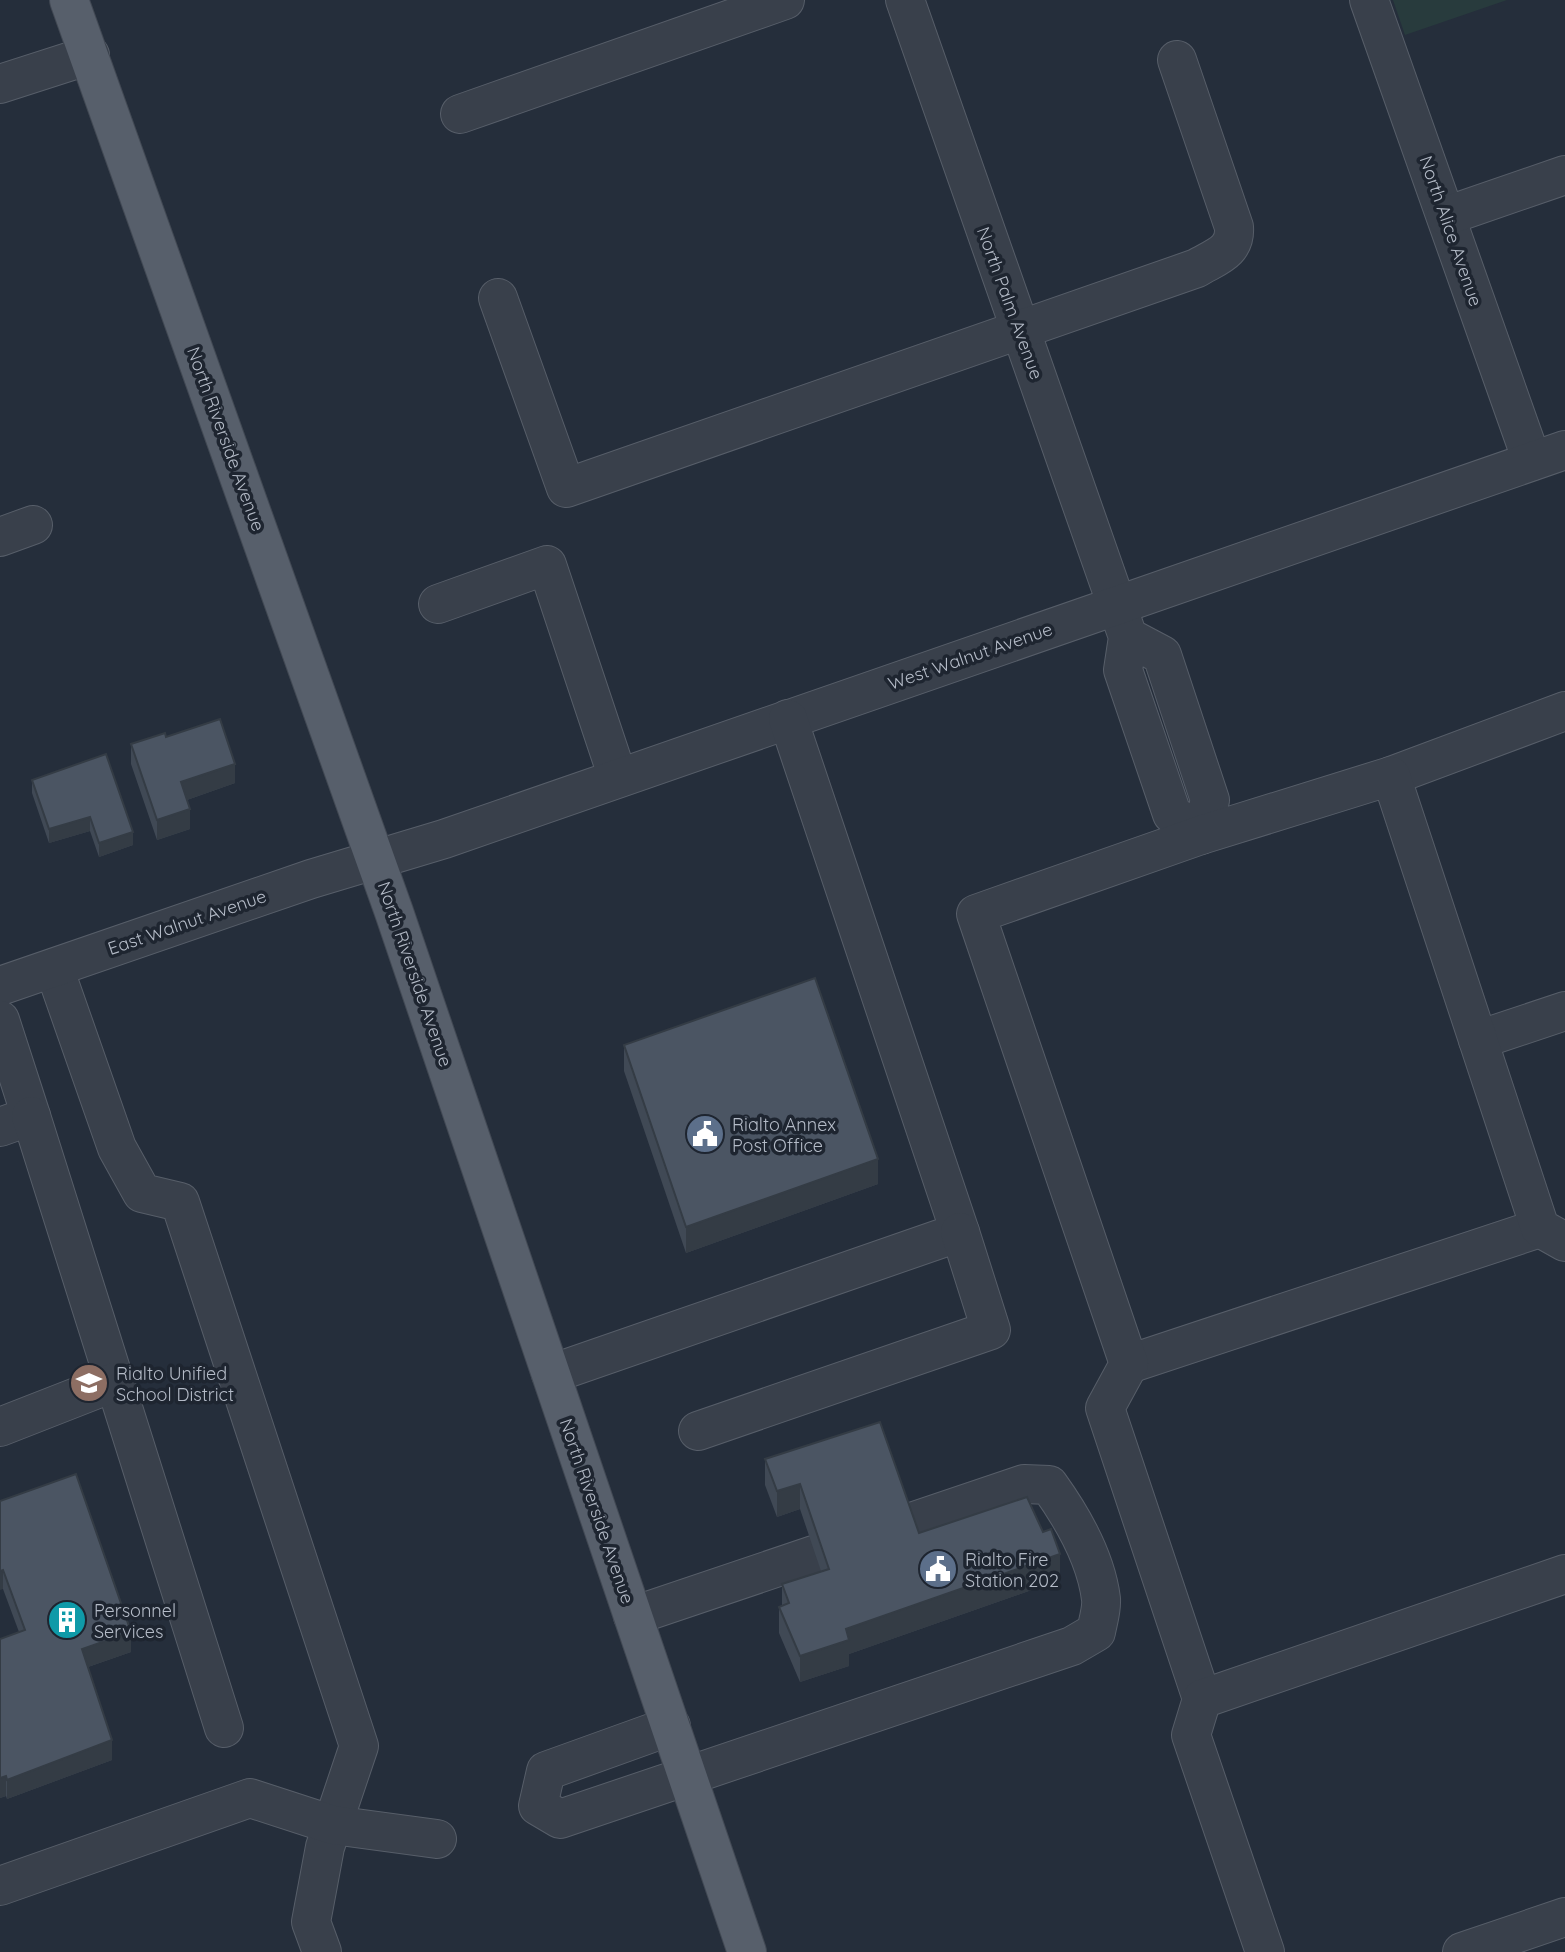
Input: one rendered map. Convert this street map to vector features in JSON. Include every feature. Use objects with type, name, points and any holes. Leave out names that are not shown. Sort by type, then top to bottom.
[{"type":"main road","name":"North Riverside Avenue","points":[[69,0],[375,858],[747,1952]]},
{"type":"street","points":[[460,114],[785,0]]},
{"type":"street","name":"North Palm Avenue","points":[[905,0],[1123,621]]},
{"type":"street","name":"North Alice Avenue","points":[[1368,0],[1446,216],[1548,456]]},
{"type":"street","points":[[0,84],[90,55]]},
{"type":"street","points":[[498,298],[566,488],[1197,268],[1229,249],[1234,228],[1177,60]]},
{"type":"street","points":[[1446,216],[1565,175]]},
{"type":"street","name":"West Walnut Avenue","points":[[375,858],[444,839],[788,719],[1123,621],[1548,456]]},
{"type":"street","points":[[439,604],[547,565],[618,778]]},
{"type":"street","points":[[1123,621],[1123,670],[1172,814],[1201,835]]},
{"type":"street","points":[[1129,1364],[976,914],[1201,835],[1391,776],[1565,711]]},
{"type":"street","points":[[698,1431],[991,1330],[788,719]]},
{"type":"street","points":[[1265,1952],[1191,1735],[1202,1699],[1105,1408],[1129,1364],[1553,1235],[1478,1040],[1391,776]]},
{"type":"street","name":"East Walnut Avenue","points":[[0,986],[375,858]]},
{"type":"street","points":[[54,968],[117,1148],[142,1193],[180,1202],[359,1746],[325,1847],[311,1922],[321,1952]]},
{"type":"street","points":[[1478,1040],[1565,1011]]},
{"type":"street","points":[[0,1020],[16,1121],[115,1382],[224,1728]]},
{"type":"street","points":[[551,1374],[960,1232]]},
{"type":"street","points":[[0,1427],[115,1382]]},
{"type":"street","points":[[633,1616],[1024,1484],[1049,1485],[1071,1517],[1090,1562],[1101,1600],[1096,1632],[1072,1646],[560,1819],[538,1806],[546,1771],[671,1726]]},
{"type":"street","points":[[1202,1699],[1565,1574]]},
{"type":"street","points":[[0,1886],[250,1798],[332,1825],[437,1839]]},
{"type":"street","points":[[1462,1952],[1565,1917]]},
{"type":"shaded area","points":[[1393,0],[1507,0],[1405,35]]},
{"type":"building","points":[[220,719],[235,764],[181,782],[190,809],[157,820],[131,744],[165,733],[166,737]]},
{"type":"building","points":[[106,754],[133,832],[99,843],[90,817],[49,829],[32,780]]},
{"type":"building","points":[[815,978],[878,1159],[686,1227],[624,1045]]},
{"type":"building","name":"Rialto Fire Station 202","points":[[880,1422],[919,1533],[1027,1497],[1043,1532],[1051,1529],[1060,1554],[846,1629],[849,1640],[800,1656],[779,1607],[789,1603],[782,1584],[829,1569],[800,1484],[777,1491],[765,1459]]},
{"type":"building","name":"Personnel Services","points":[[76,1474],[131,1632],[82,1649],[112,1740],[7,1780],[6,1776],[0,1778],[0,1639],[25,1630],[3,1570],[0,1571],[0,1501]]},
{"type":"place","name":"Rialto Annex Post Office","points":[[705,1134]]},
{"type":"place","name":"Rialto Unified School District","points":[[89,1383]]},
{"type":"place","name":"Rialto Fire Station 202","points":[[938,1569]]},
{"type":"place","name":"Personnel Services","points":[[67,1620]]}]
